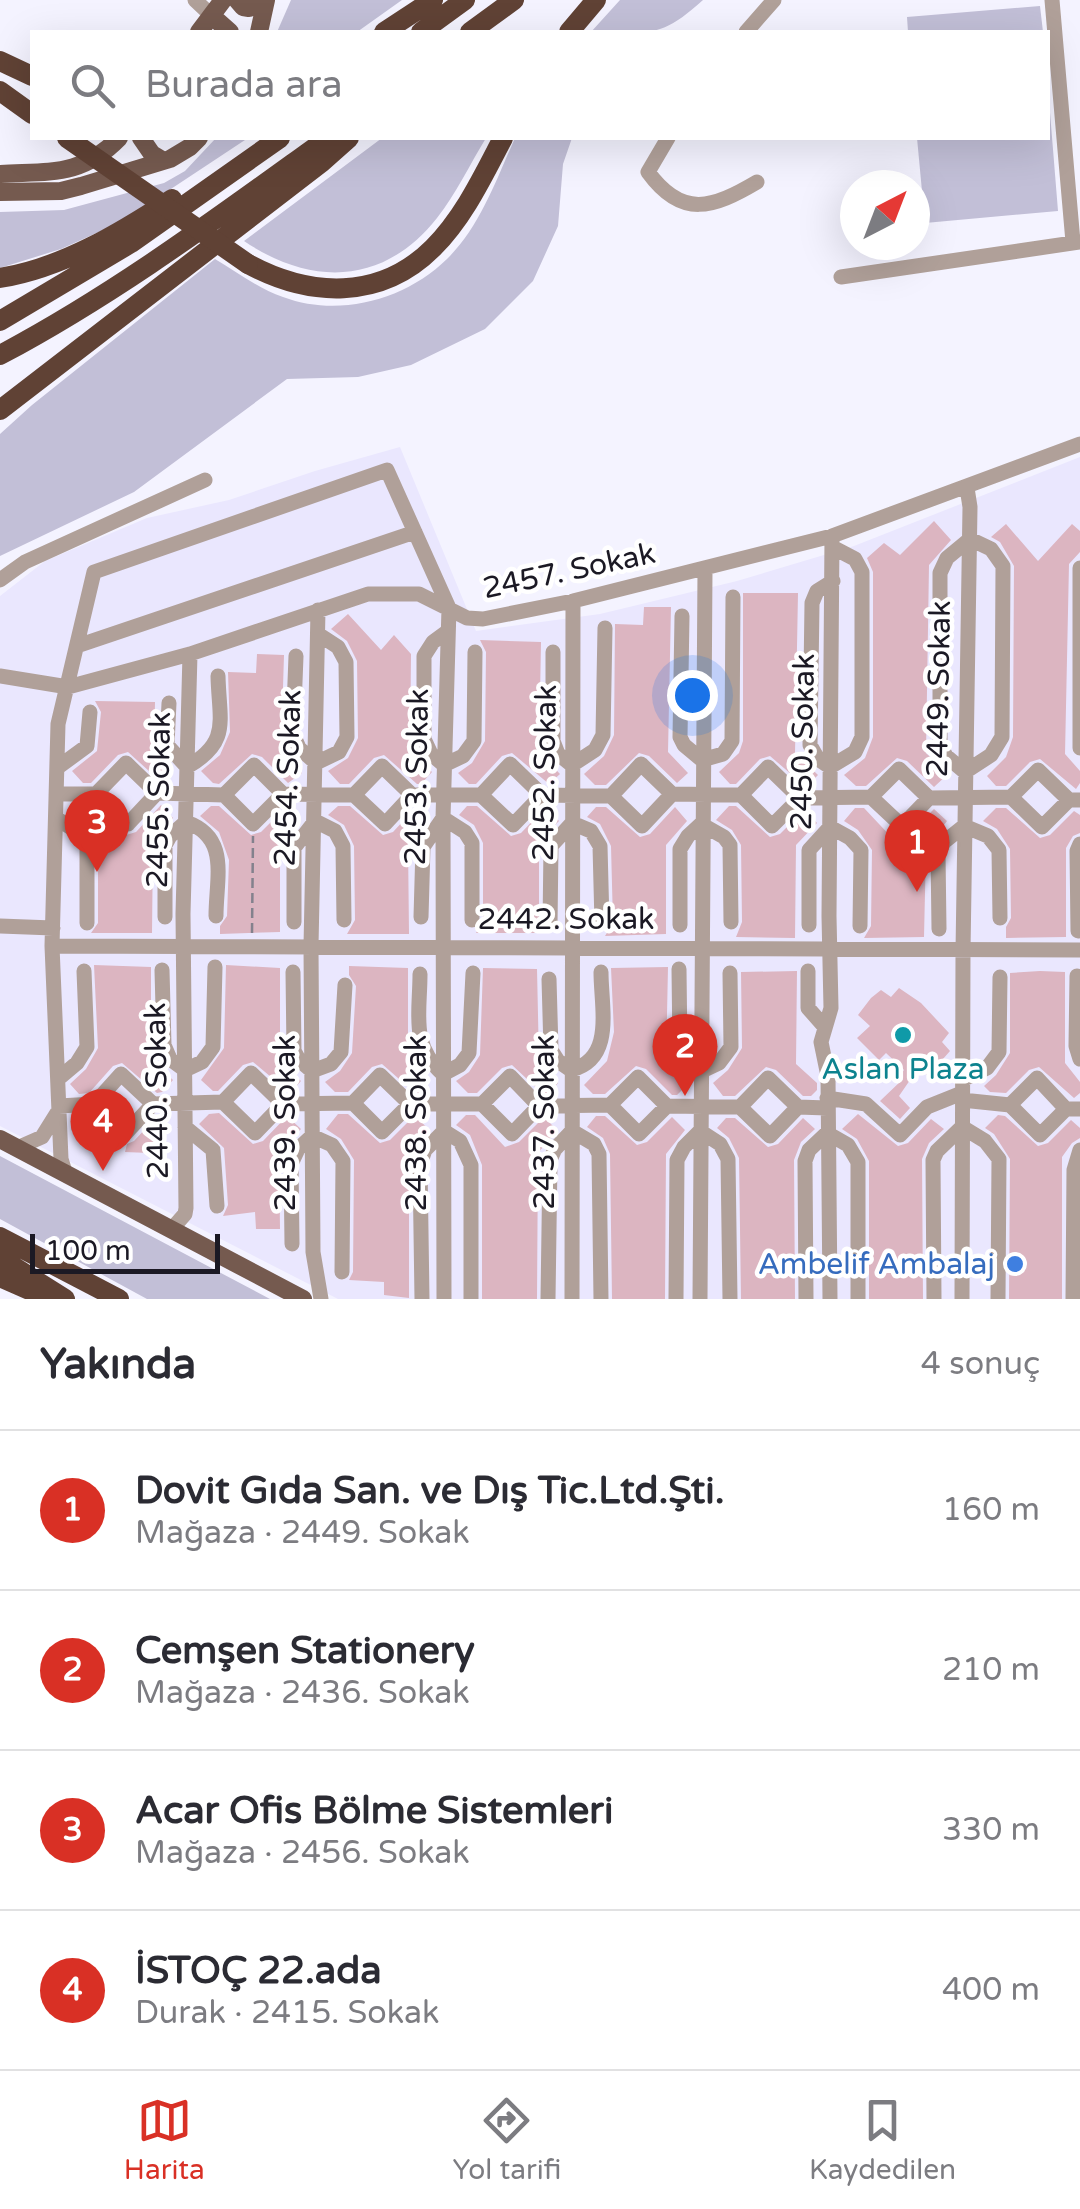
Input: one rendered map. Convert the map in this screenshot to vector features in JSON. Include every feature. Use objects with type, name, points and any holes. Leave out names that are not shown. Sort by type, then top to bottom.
[{"type":"highway","points":[[387,30],[433,0]]},
{"type":"highway","points":[[424,30],[465,0]]},
{"type":"highway","points":[[473,30],[514,0]]},
{"type":"highway","points":[[571,30],[596,0]]},
{"type":"highway","points":[[0,61],[30,75]]},
{"type":"highway","points":[[0,91],[30,113]]},
{"type":"highway","points":[[69,140],[248,264],[308,288],[359,286],[397,274],[421,259],[450,227],[502,140]]},
{"type":"highway","points":[[0,354],[150,266],[325,140]]},
{"type":"highway","points":[[0,410],[346,140]]},
{"type":"highway","points":[[0,278],[46,265],[110,238],[202,179],[272,143]]},
{"type":"highway","points":[[0,321],[162,222],[272,143]]},
{"type":"highway","points":[[0,1237],[119,1299]]},
{"type":"highway","points":[[0,1258],[65,1299]]},
{"type":"highway","points":[[0,1277],[49,1299]]},
{"type":"main road","points":[[237,0],[243,8],[262,0]]},
{"type":"main road","points":[[258,30],[262,0]]},
{"type":"main road","points":[[202,30],[218,8]]},
{"type":"main road","points":[[0,174],[72,170],[116,140]]},
{"type":"main road","points":[[142,140],[162,160]]},
{"type":"main road","points":[[0,192],[62,190],[180,155],[197,140]]},
{"type":"main road","points":[[9,1143],[303,1299]]},
{"type":"street","points":[[196,0],[218,8]]},
{"type":"street","points":[[748,30],[774,0]]},
{"type":"street","points":[[842,277],[1076,242],[1052,0]]},
{"type":"street","points":[[667,140],[648,172],[660,189],[694,207],[724,202],[757,182]]},
{"type":"street","name":"2457. Sokak","points":[[68,687],[190,654],[368,594],[419,594],[467,618],[483,618],[833,542],[1080,444]]},
{"type":"street","points":[[65,1172],[61,1159],[52,946],[58,724],[94,572],[387,470],[448,608]]},
{"type":"street","points":[[0,580],[25,562],[205,480]]},
{"type":"street","name":"2449. Sokak","points":[[962,1299],[970,539],[967,488]]},
{"type":"street","points":[[77,646],[415,532]]},
{"type":"street","points":[[970,539],[991,549],[1003,566],[1002,737],[992,755],[965,772],[940,745],[940,573],[947,558],[970,539]]},
{"type":"street","points":[[830,767],[855,752],[862,737],[862,572],[855,559],[833,542]]},
{"type":"street","name":"2450. Sokak","points":[[823,1025],[830,1008],[833,542]]},
{"type":"street","points":[[1080,568],[1080,748]]},
{"type":"street","points":[[700,1299],[705,570]]},
{"type":"street","points":[[702,760],[724,754],[732,742],[733,596]]},
{"type":"street","name":"2452. Sokak","points":[[571,946],[573,601]]},
{"type":"street","name":"2453. Sokak","points":[[442,947],[448,608]]},
{"type":"street","name":"2454. Sokak","points":[[311,946],[318,610]]},
{"type":"street","points":[[682,616],[680,737],[702,760]]},
{"type":"street","points":[[553,652],[552,741],[558,754],[572,765],[595,750],[603,735],[605,628]]},
{"type":"street","points":[[448,632],[433,642],[424,656],[424,739],[444,765],[462,756],[474,741],[475,652]]},
{"type":"street","points":[[296,656],[293,734],[299,748],[316,763],[339,752],[346,737],[346,662],[338,647],[318,634]]},
{"type":"street","name":"2455. Sokak","points":[[184,946],[190,654]]},
{"type":"street","points":[[0,676],[68,687]]},
{"type":"street","points":[[169,702],[167,745],[187,766],[207,756],[217,741],[218,676]]},
{"type":"street","points":[[57,768],[87,746],[90,712]]},
{"type":"street","points":[[96,794],[126,763],[157,792],[224,795],[254,824],[283,794]]},
{"type":"street","points":[[224,795],[254,765],[283,794],[354,795],[382,766],[412,795],[481,795],[510,764],[542,795],[610,796],[642,826],[672,794],[741,795],[772,826],[800,798]]},
{"type":"street","points":[[610,796],[641,764],[672,794]]},
{"type":"street","points":[[741,795],[768,767],[800,798],[872,797],[899,769],[929,798],[1012,797],[1038,770],[1074,800],[1042,827],[1012,797]]},
{"type":"street","points":[[56,794],[96,794],[128,824],[157,792]]},
{"type":"street","points":[[354,795],[385,824],[412,795]]},
{"type":"street","points":[[481,795],[513,826],[542,795]]},
{"type":"street","points":[[872,797],[902,826],[929,798]]},
{"type":"street","points":[[56,818],[86,842],[87,923]]},
{"type":"street","points":[[422,918],[422,847],[442,818],[460,827],[472,843],[472,920]]},
{"type":"street","points":[[294,922],[293,852],[298,838],[314,821],[334,832],[343,846],[344,920]]},
{"type":"street","points":[[165,917],[165,845],[186,822],[206,831],[217,848],[216,916]]},
{"type":"street","points":[[550,925],[550,850],[556,837],[572,823],[591,831],[600,846],[602,923]]},
{"type":"street","points":[[702,824],[730,845],[731,922]]},
{"type":"street","points":[[680,924],[680,850],[702,824]]},
{"type":"street","points":[[939,929],[938,854],[944,842],[964,826],[988,836],[999,850],[1000,918]]},
{"type":"street","points":[[810,925],[809,850],[830,827],[850,838],[861,850],[860,926]]},
{"type":"street","points":[[1078,931],[1080,844]]},
{"type":"street","points":[[0,926],[53,928]]},
{"type":"street","name":"2442. Sokak","points":[[52,946],[1080,950]]},
{"type":"street","name":"2440. Sokak","points":[[171,1230],[186,1208],[184,946]]},
{"type":"street","name":"2439. Sokak","points":[[311,946],[313,1252],[321,1299]]},
{"type":"street","name":"2437. Sokak","points":[[571,946],[572,1299]]},
{"type":"street","name":"2438. Sokak","points":[[442,947],[444,1299]]},
{"type":"street","points":[[162,970],[164,1045],[170,1058],[184,1070],[202,1062],[213,1047],[216,967]]},
{"type":"street","points":[[679,969],[679,1046],[685,1060],[700,1072]]},
{"type":"street","points":[[58,1079],[78,1063],[87,1047],[84,971]]},
{"type":"street","points":[[808,971],[808,1008],[823,1025],[821,1042],[828,1076],[830,1299]]},
{"type":"street","points":[[293,972],[294,1051],[312,1071],[331,1064],[341,1052],[344,986]]},
{"type":"street","points":[[549,979],[550,1050],[572,1070],[591,1063],[600,1052],[601,972]]},
{"type":"street","points":[[420,974],[421,1046],[443,1074],[470,1053],[473,973]]},
{"type":"street","points":[[700,1072],[719,1063],[731,1047],[730,973]]},
{"type":"street","points":[[1077,976],[1076,1046],[1080,1059]]},
{"type":"street","points":[[353,1103],[380,1075],[410,1104],[482,1104],[510,1076],[539,1106],[572,1107],[610,1105],[638,1077],[668,1106],[740,1107],[770,1136],[798,1107],[827,1103],[866,1104],[900,1135],[927,1107],[962,1091],[999,1052],[1000,977]]},
{"type":"street","points":[[59,1108],[94,1104],[121,1074],[153,1104],[185,1104],[223,1102],[251,1073],[283,1104]]},
{"type":"street","points":[[740,1107],[768,1078],[798,1107]]},
{"type":"street","points":[[962,1091],[1010,1105],[1040,1135],[1073,1109],[1036,1078],[1010,1105]]},
{"type":"street","points":[[223,1102],[255,1133],[283,1104],[353,1103],[382,1132],[410,1104]]},
{"type":"street","points":[[94,1104],[126,1133],[153,1104]]},
{"type":"street","points":[[482,1104],[512,1134],[539,1106]]},
{"type":"street","points":[[610,1105],[639,1134],[668,1106]]},
{"type":"street","points":[[9,1143],[42,1137],[59,1108]]},
{"type":"street","points":[[185,1127],[213,1150],[217,1206]]},
{"type":"street","points":[[934,1299],[933,1160],[962,1128],[985,1141],[999,1159],[998,1299]]},
{"type":"street","points":[[422,1299],[420,1164],[425,1150],[444,1131],[460,1141],[471,1165],[471,1299]]},
{"type":"street","points":[[548,1299],[550,1160],[572,1132],[594,1144],[600,1154],[601,1299]]},
{"type":"street","points":[[676,1299],[677,1160],[684,1146],[700,1132]]},
{"type":"street","points":[[700,1132],[720,1144],[729,1163],[730,1299]]},
{"type":"street","points":[[806,1299],[805,1161],[812,1146],[828,1132]]},
{"type":"street","points":[[828,1132],[848,1145],[858,1162],[858,1299]]},
{"type":"street","points":[[292,1244],[292,1164],[298,1149],[312,1136],[332,1145],[343,1160],[342,1272]]},
{"type":"street","points":[[1073,1299],[1074,1170],[1080,1150]]},
{"type":"path","points":[[252,946],[254,824]]},
{"type":"shaded area","points":[[291,0],[402,0],[360,30],[278,30]]},
{"type":"shaded area","points":[[620,0],[703,0],[675,22],[656,30],[593,30]]},
{"type":"shaded area","points":[[1040,6],[1043,30],[908,30],[907,17]]},
{"type":"shaded area","points":[[1050,113],[1058,211],[930,223],[930,170],[920,170],[917,140],[1050,140]]},
{"type":"shaded area","points":[[214,140],[245,140],[121,222],[61,249],[0,268],[0,212],[64,210],[164,183],[185,171]]},
{"type":"shaded area","points":[[379,140],[485,140],[437,218],[416,240],[371,267],[321,272],[270,256],[244,241]]},
{"type":"shaded area","points":[[514,140],[571,140],[563,164],[558,226],[533,281],[485,329],[411,365],[358,377],[287,379],[134,492],[0,556],[0,434],[215,259],[265,290],[304,303],[326,306],[370,301],[412,285],[447,259],[487,202]]},
{"type":"shaded area","points":[[400,447],[476,631],[600,614],[737,581],[854,546],[1080,457],[1080,1299],[338,1299],[0,1126],[0,596],[45,561],[147,518],[229,500]]},
{"type":"shaded area","points":[[0,1156],[270,1299],[147,1299],[0,1219]]},
{"type":"building","points":[[934,521],[951,540],[929,565],[926,753],[948,774],[934,787],[907,761],[897,758],[866,786],[856,786],[844,775],[865,758],[873,737],[873,572],[867,558],[884,543],[900,555]]},
{"type":"building","points":[[1006,524],[1038,561],[1072,524],[1080,531],[1080,552],[1069,564],[1065,754],[1080,771],[1076,789],[1040,759],[1030,762],[1006,786],[996,786],[987,776],[1006,757],[1013,737],[1014,566],[1000,542],[991,537]]},
{"type":"building","points":[[743,593],[798,593],[795,753],[818,775],[806,787],[770,756],[760,759],[736,784],[730,784],[719,772],[739,753],[743,741]]},
{"type":"building","points":[[644,607],[671,607],[668,752],[688,773],[677,783],[649,756],[639,753],[606,785],[595,785],[584,774],[604,756],[614,735],[615,624],[643,625]]},
{"type":"building","points":[[348,614],[381,650],[394,635],[411,654],[410,750],[432,772],[421,784],[384,755],[374,758],[349,784],[340,784],[328,771],[348,758],[358,738],[357,661],[347,641],[331,629]]},
{"type":"building","points":[[480,640],[541,642],[539,752],[560,774],[549,784],[512,753],[502,756],[476,784],[469,784],[458,773],[472,763],[485,741],[486,652]]},
{"type":"building","points":[[257,654],[284,655],[281,751],[302,773],[288,783],[262,757],[252,754],[219,784],[213,783],[201,771],[220,755],[230,732],[228,672],[256,673]]},
{"type":"building","points":[[95,701],[155,702],[154,750],[173,770],[161,782],[128,752],[118,755],[91,783],[83,783],[72,771],[97,751],[101,712]]},
{"type":"building","points":[[82,805],[92,805],[126,835],[136,832],[161,805],[173,818],[153,842],[152,933],[91,933],[98,923],[98,847],[88,827],[73,815]]},
{"type":"building","points":[[211,806],[219,806],[251,835],[261,832],[287,806],[300,821],[280,844],[280,932],[220,934],[227,916],[229,860],[219,832],[200,816]]},
{"type":"building","points":[[338,806],[350,806],[383,835],[393,832],[417,806],[430,817],[408,844],[409,934],[347,934],[355,920],[354,846],[344,825],[328,815]]},
{"type":"building","points":[[467,806],[477,806],[511,836],[521,833],[546,807],[559,821],[539,841],[539,933],[476,933],[483,920],[483,843],[474,825],[459,815]]},
{"type":"building","points":[[729,806],[736,806],[770,837],[780,834],[805,809],[817,823],[796,845],[795,938],[736,937],[742,922],[741,845],[732,830],[716,820]]},
{"type":"building","points":[[596,807],[606,807],[640,837],[650,834],[675,807],[687,821],[666,845],[666,934],[605,936],[613,923],[611,846],[600,824],[587,817]]},
{"type":"building","points":[[855,808],[864,808],[895,841],[909,834],[934,809],[947,821],[926,848],[924,937],[864,938],[871,926],[872,850],[858,830],[844,821]]},
{"type":"building","points":[[996,808],[1006,808],[1040,838],[1050,835],[1074,811],[1080,815],[1080,833],[1073,836],[1066,848],[1066,937],[1006,938],[1011,918],[1010,849],[997,829],[983,821]]},
{"type":"building","points":[[94,965],[151,967],[151,1059],[173,1080],[162,1092],[157,1093],[122,1063],[113,1066],[89,1093],[79,1094],[70,1084],[86,1069],[98,1048]]},
{"type":"building","points":[[226,965],[280,968],[280,1061],[301,1081],[290,1093],[253,1062],[243,1065],[218,1091],[201,1080],[224,1048]]},
{"type":"building","points":[[349,966],[408,968],[408,1059],[429,1081],[419,1093],[382,1064],[372,1067],[348,1092],[335,1092],[325,1082],[340,1071],[352,1053],[356,986]]},
{"type":"building","points":[[668,967],[666,1062],[688,1084],[672,1095],[646,1069],[636,1066],[605,1094],[593,1094],[584,1085],[607,1061],[614,1032],[611,968]]},
{"type":"building","points":[[483,968],[537,969],[539,1061],[558,1083],[548,1095],[512,1065],[502,1068],[477,1093],[468,1093],[456,1081],[469,1072],[480,1055]]},
{"type":"building","points":[[797,971],[796,1064],[817,1083],[817,1090],[811,1096],[803,1096],[776,1070],[766,1067],[735,1096],[723,1096],[713,1083],[728,1070],[742,1048],[741,972]]},
{"type":"building","points":[[1065,972],[1065,1063],[1080,1082],[1080,1093],[1074,1098],[1039,1067],[1029,1070],[1006,1093],[990,1092],[984,1086],[1010,1053],[1010,973]]},
{"type":"building","name":"Aslan Plaza","points":[[899,988],[921,1003],[949,1033],[942,1042],[950,1051],[928,1076],[919,1067],[899,1096],[910,1108],[900,1119],[880,1101],[903,1079],[899,1075],[904,1070],[886,1053],[879,1060],[857,1038],[870,1026],[858,1015],[871,998],[881,990],[891,997]]},
{"type":"building","points":[[219,1113],[253,1144],[263,1141],[287,1116],[301,1129],[279,1153],[280,1229],[256,1229],[255,1212],[223,1216],[228,1205],[224,1148],[199,1124],[209,1114]]},
{"type":"building","points":[[338,1114],[348,1114],[380,1143],[390,1140],[415,1115],[429,1130],[409,1154],[409,1298],[384,1295],[384,1282],[349,1280],[353,1272],[354,1160],[341,1139],[326,1129]]},
{"type":"building","points":[[858,1114],[898,1146],[908,1143],[931,1119],[944,1129],[929,1143],[922,1159],[923,1299],[869,1299],[869,1161],[857,1139],[842,1129]]},
{"type":"building","points":[[158,1115],[172,1128],[149,1153],[125,1152],[127,1144]]},
{"type":"building","points":[[466,1115],[475,1115],[505,1147],[519,1142],[544,1117],[557,1130],[538,1153],[537,1299],[482,1299],[482,1165],[470,1135],[456,1125]]},
{"type":"building","points":[[998,1115],[1005,1116],[1038,1146],[1048,1143],[1071,1120],[1080,1128],[1080,1138],[1062,1157],[1062,1299],[1009,1299],[1010,1159],[994,1134],[985,1128]]},
{"type":"building","points":[[79,1116],[90,1116],[106,1131],[90,1148],[71,1130]]},
{"type":"building","points":[[596,1116],[605,1116],[637,1145],[647,1142],[672,1117],[685,1130],[666,1154],[665,1299],[612,1299],[610,1154],[603,1138],[587,1127]]},
{"type":"building","points":[[726,1118],[735,1118],[768,1147],[778,1144],[803,1118],[815,1129],[801,1142],[794,1160],[795,1299],[741,1299],[739,1158],[729,1138],[717,1128]]},
{"type":"place","name":"Acar Ofis Bölme Sistemleri","points":[[97,872]]},
{"type":"place","name":"Dovit Gıda San. ve Dış Tic.Ltd.Şti.","points":[[917,892]]},
{"type":"place","name":"Aslan Plaza","points":[[903,1035]]},
{"type":"place","name":"Cemşen Stationery","points":[[685,1096]]},
{"type":"place","name":"İSTOÇ 22.ada","points":[[103,1171]]},
{"type":"place","name":"Ambelif Ambalaj","points":[[1015,1264]]}]
